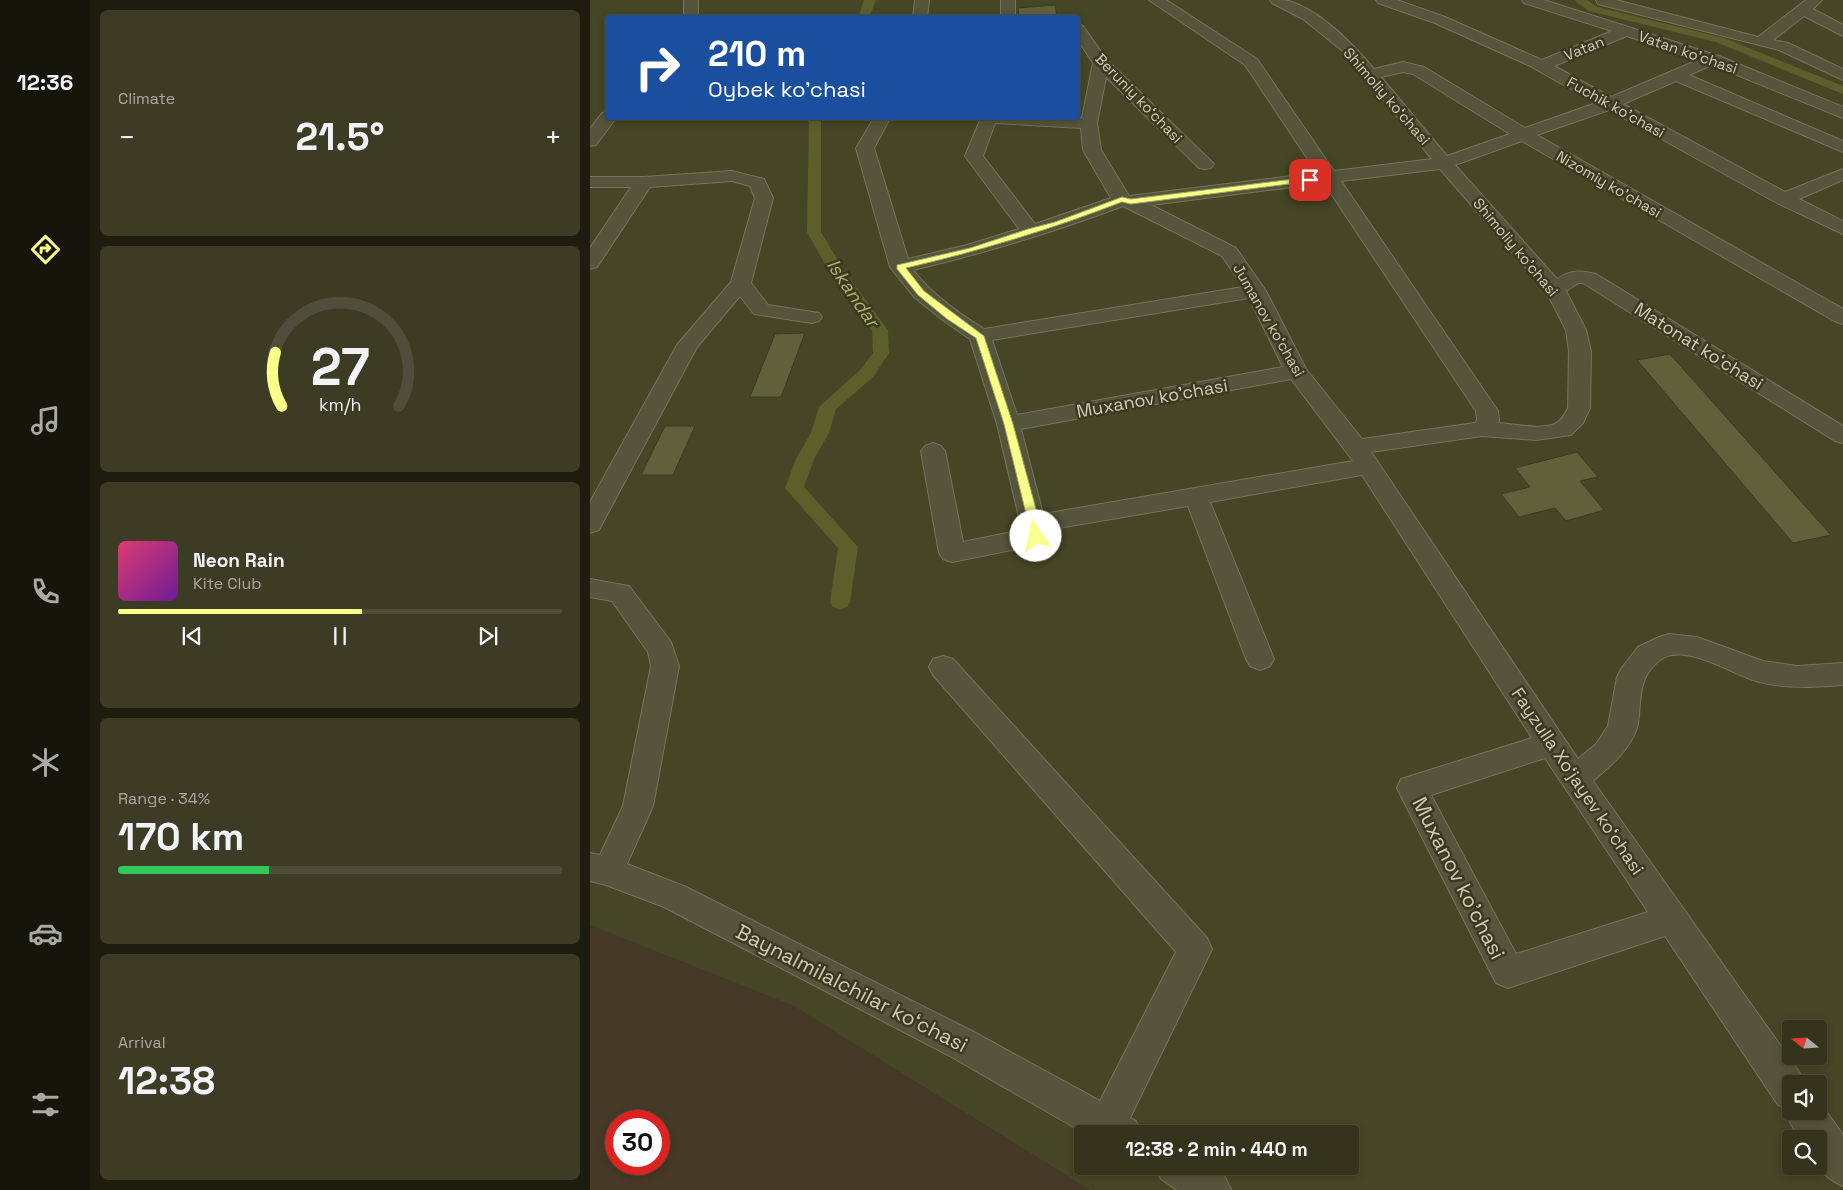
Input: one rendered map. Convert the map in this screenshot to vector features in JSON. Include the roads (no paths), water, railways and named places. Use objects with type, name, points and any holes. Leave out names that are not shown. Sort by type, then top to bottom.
[{"type":"street","points":[[691,0],[691,15]]},
{"type":"street","points":[[920,15],[922,0]]},
{"type":"street","points":[[1008,0],[1008,15]]},
{"type":"street","points":[[1156,0],[1251,62],[1487,411],[1488,420],[1482,429]]},
{"type":"street","name":"Shimoliy ko‘chasi","points":[[1277,0],[1308,16],[1349,49],[1444,163]]},
{"type":"street","name":"Fuchik ko'chasi","points":[[1383,0],[1460,28],[1541,66],[1784,199],[1843,228]]},
{"type":"street","name":"Vatan ko'chasi","points":[[1529,0],[1713,59],[1843,113]]},
{"type":"street","points":[[1761,42],[1815,0]]},
{"type":"street","points":[[1603,1],[1783,46],[1843,76]]},
{"type":"street","points":[[1802,9],[1843,31]]},
{"type":"street","name":"Vatan","points":[[1541,66],[1626,31]]},
{"type":"street","name":"Beruniy ko‘chasi","points":[[1080,32],[1101,63],[1205,164]]},
{"type":"street","points":[[900,267],[972,250],[1126,201],[1444,163],[1609,104],[1713,59]]},
{"type":"street","points":[[1101,63],[1089,123],[1092,150],[1126,201]]},
{"type":"street","name":"Nizomiy ko'chasi","points":[[1371,75],[1393,68],[1413,68],[1524,135],[1843,318]]},
{"type":"street","name":"Vatan ko'chasi","points":[[1676,75],[1843,147]]},
{"type":"street","points":[[590,141],[606,120]]},
{"type":"street","points":[[881,120],[865,148],[900,267],[921,293],[950,317],[980,336],[1008,424],[1036,536],[952,553],[933,451]]},
{"type":"street","points":[[988,120],[974,156],[1031,231]]},
{"type":"street","points":[[1032,120],[1089,123]]},
{"type":"street","name":"Shimoliy ko'chasi","points":[[1362,457],[1482,429],[1536,433],[1563,430],[1575,418],[1578,408],[1580,351],[1576,330],[1555,290],[1444,163]]},
{"type":"street","points":[[1784,199],[1843,174]]},
{"type":"street","points":[[590,182],[644,182],[732,176],[758,183],[764,198],[741,283],[688,344],[590,524]]},
{"type":"street","points":[[590,263],[644,182]]},
{"type":"street","name":"Jumanov ko‘chasi","points":[[1126,201],[1229,252],[1256,291],[1296,372],[1362,457]]},
{"type":"street","name":"Matonat ko‘chasi","points":[[1555,290],[1572,277],[1582,275],[1589,278],[1843,436]]},
{"type":"street","points":[[741,283],[761,310],[812,317]]},
{"type":"street","points":[[980,336],[1256,291]]},
{"type":"street","name":"Muxanov ko'chasi","points":[[1008,424],[1296,372]]},
{"type":"street","points":[[1034,524],[1196,496],[1362,457]]},
{"type":"street","name":"Fayzulla Xo‘jayev ko‘chasi","points":[[1362,457],[1575,779],[1782,1079]]},
{"type":"street","points":[[1196,496],[1260,659]]},
{"type":"street","points":[[590,588],[620,593],[661,649],[665,666],[638,806],[599,869]]},
{"type":"street","points":[[1575,779],[1606,752],[1622,729],[1632,677],[1637,669],[1648,654],[1669,644],[1697,647],[1760,672],[1797,677],[1843,674]]},
{"type":"street","name":"Baynalmilalchilar ko‘chasi","points":[[943,667],[1195,949],[1118,1125]]},
{"type":"street","name":"Muxanov ko'chasi","points":[[1552,744],[1412,788],[1508,972],[1672,919]]},
{"type":"street","name":"Baynalmilalchilar ko‘chasi","points":[[599,869],[674,897],[960,1043],[1109,1125]]},
{"type":"street","points":[[1810,1120],[1843,1168]]},
{"type":"street","points":[[1188,1175],[1212,1190]]},
{"type":"waterway","name":"Iskandar","points":[[864,15],[870,0]]},
{"type":"waterway","points":[[1580,0],[1593,9],[1720,40],[1843,90]]},
{"type":"waterway","name":"Iskandar","points":[[815,120],[814,232],[838,273],[880,330],[881,353],[867,373],[828,407],[820,433],[805,459],[794,488],[848,547],[840,602]]}]
